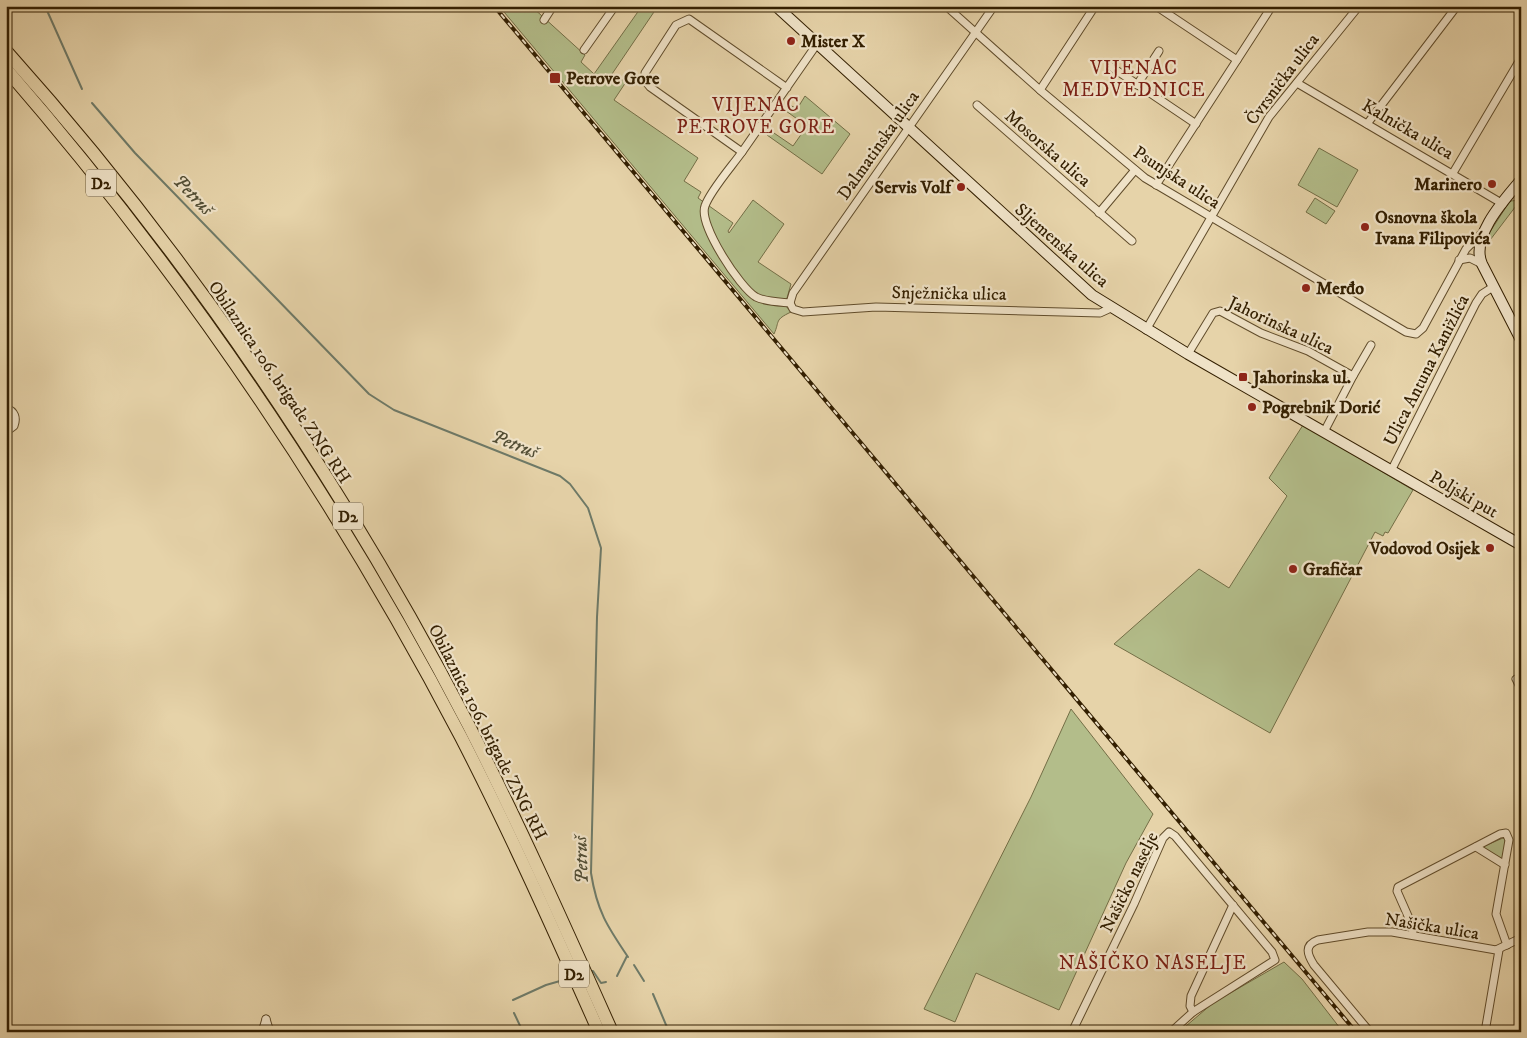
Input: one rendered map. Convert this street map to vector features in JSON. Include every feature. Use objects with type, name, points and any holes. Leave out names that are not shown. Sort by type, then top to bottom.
[{"type":"highway","name":"Obilaznica 106. brigade ZNG RH","points":[[6,51],[89,149],[163,243],[265,386],[341,503],[389,582],[468,725],[519,826],[612,1032]]},
{"type":"highway","name":"Obilaznica 106. brigade ZNG RH","points":[[6,69],[132,224],[236,365],[291,448],[366,568],[434,686],[478,770],[548,916],[599,1032]]},
{"type":"highway","points":[[6,83],[19,98],[45,115]]},
{"type":"street","points":[[544,20],[553,6]]},
{"type":"street","points":[[584,50],[615,6]]},
{"type":"street","name":"Sljemenska ulica","points":[[776,6],[1078,285],[1146,330],[1391,471]]},
{"type":"street","name":"Psunjska ulica","points":[[946,6],[1040,90],[1156,186],[1406,332],[1418,333],[1423,328],[1459,260]]},
{"type":"street","name":"Dalmatinska ulica","points":[[790,303],[793,293],[994,6]]},
{"type":"street","points":[[1040,90],[1095,6]]},
{"type":"street","points":[[1156,6],[1237,60]]},
{"type":"street","points":[[1156,186],[1272,6]]},
{"type":"street","name":"Čvrsnička ulica","points":[[1146,330],[1269,117],[1358,6]]},
{"type":"street","points":[[1367,124],[1457,6]]},
{"type":"street","points":[[742,152],[650,87],[646,82],[646,69],[676,25],[689,19],[786,88]]},
{"type":"street","points":[[790,303],[766,300],[749,291],[720,254],[705,217],[705,205],[817,44]]},
{"type":"street","points":[[1137,85],[1160,51]]},
{"type":"street","points":[[1453,173],[1521,58]]},
{"type":"street","points":[[1110,66],[1196,124]]},
{"type":"street","name":"Kalnička ulica","points":[[1297,83],[1503,204]]},
{"type":"street","name":"Mosorska ulica","points":[[977,105],[1132,241]]},
{"type":"street","points":[[1099,213],[1135,170]]},
{"type":"street","points":[[1521,180],[1517,192],[1503,204],[1486,229],[1478,247],[1482,264],[1521,340]]},
{"type":"street","points":[[1459,260],[1468,245],[1486,229]]},
{"type":"street","points":[[1459,260],[1470,258],[1482,264]]},
{"type":"street","name":"Ulica Antuna Kanižlića","points":[[1391,471],[1476,303],[1482,294],[1493,287]]},
{"type":"street","name":"Snježnička ulica","points":[[790,303],[793,309],[803,312],[885,307],[1100,312],[1111,308]]},
{"type":"street","name":"Jahorinska ulica","points":[[1188,354],[1213,312],[1220,311],[1261,333],[1308,351],[1353,376]]},
{"type":"street","points":[[1324,432],[1371,345]]},
{"type":"street","points":[[6,408],[16,418],[14,426],[6,432]]},
{"type":"street","name":"Poljski put","points":[[1391,471],[1521,545]]},
{"type":"street","points":[[1518,677],[1521,689]]},
{"type":"street","name":"Našičko naselje","points":[[1072,1032],[1167,834],[1170,833],[1175,836],[1272,952],[1275,960],[1193,1012],[1171,1032]]},
{"type":"street","points":[[1413,935],[1412,925],[1397,891],[1398,887],[1500,834],[1508,834],[1510,838],[1496,914],[1507,946]]},
{"type":"street","points":[[1476,847],[1505,865]]},
{"type":"street","points":[[1193,1012],[1190,1006],[1191,996],[1233,905]]},
{"type":"street","name":"Našička ulica","points":[[1370,1032],[1314,965],[1308,953],[1308,946],[1318,940],[1368,932],[1413,935],[1499,950],[1521,938]]},
{"type":"street","points":[[1485,1032],[1499,950]]},
{"type":"street","points":[[262,1032],[266,1019],[270,1032]]},
{"type":"green space","points":[[499,6],[531,6],[585,55],[581,62],[594,74],[642,6],[658,6],[612,74],[626,82],[614,100],[698,158],[684,181],[701,192],[698,198],[733,223],[728,231],[729,233],[753,200],[784,224],[758,262],[791,284],[785,305],[791,312],[778,321],[774,334]]},
{"type":"green space","points":[[805,96],[850,134],[822,174],[767,135],[771,131],[793,146],[807,126],[786,111],[790,105],[797,109]]},
{"type":"green space","points":[[1319,148],[1358,170],[1337,207],[1298,185]]},
{"type":"green space","points":[[1315,198],[1335,211],[1326,224],[1306,212]]},
{"type":"green space","points":[[1519,200],[1484,248],[1486,238],[1508,204],[1511,201]]},
{"type":"green space","points":[[1303,425],[1413,490],[1388,533],[1385,532],[1383,536],[1375,532],[1270,733],[1114,644],[1199,569],[1229,588],[1287,496],[1269,478]]},
{"type":"green space","points":[[1071,709],[1153,814],[1126,863],[1059,1010],[976,973],[955,1022],[924,1009],[1031,797]]},
{"type":"green space","points":[[1503,838],[1505,840],[1504,860],[1482,847]]},
{"type":"green space","points":[[1284,962],[1302,979],[1343,1032],[1179,1032],[1213,1003]]},
{"type":"waterway","name":"Petruš","points":[[45,6],[82,89]]},
{"type":"waterway","name":"Petruš","points":[[92,103],[135,153],[369,394],[394,410],[560,476],[570,484],[588,508],[601,548],[597,617],[591,873],[596,898],[604,918],[628,957]]},
{"type":"waterway","points":[[617,976],[627,956]]},
{"type":"waterway","name":"Petruš","points":[[634,965],[644,981]]},
{"type":"waterway","points":[[590,971],[593,971],[601,983],[606,982]]},
{"type":"waterway","points":[[513,1000],[546,985],[560,981]]},
{"type":"waterway","name":"Petruš","points":[[653,994],[669,1032]]},
{"type":"waterway","points":[[514,1013],[523,1032]]},
{"type":"railway","points":[[494,6],[1356,1032]]},
{"type":"place","name":"Mister X","points":[[791,41]]},
{"type":"place","name":"Petrove Gore","points":[[555,78]]},
{"type":"place","name":"Marinero","points":[[1492,184]]},
{"type":"place","name":"Servis Volf","points":[[961,187]]},
{"type":"place","name":"Osnovna škola Ivana Filipovića","points":[[1365,227]]},
{"type":"place","name":"Merđo","points":[[1306,288]]},
{"type":"place","name":"Jahorinska ul.","points":[[1243,377]]},
{"type":"place","name":"Pogrebnik Dorić","points":[[1252,407]]},
{"type":"place","name":"Vodovod Osijek","points":[[1490,548]]},
{"type":"place","name":"Grafičar","points":[[1293,569]]},
{"type":"district","name":"VIJENAC MEDVEDNICE","points":[[1134,78]]},
{"type":"district","name":"VIJENAC PETROVE GORE","points":[[756,115]]},
{"type":"district","name":"NAŠIČKO NASELJE","points":[[1153,962]]}]
